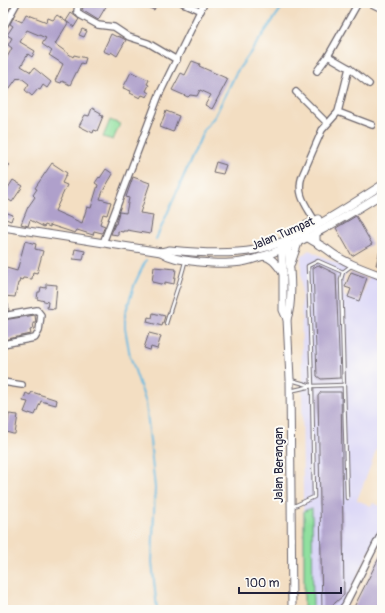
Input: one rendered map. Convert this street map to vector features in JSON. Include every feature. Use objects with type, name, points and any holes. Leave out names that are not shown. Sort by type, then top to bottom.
[{"type":"main road","name":"Jalan Tumpat","points":[[301,238],[382,185]]},
{"type":"main road","name":"Jalan Tumpat","points":[[162,252],[169,258],[186,260],[231,263],[248,260],[263,256],[284,245],[316,233],[382,194]]},
{"type":"main road","points":[[256,250],[315,221],[343,210]]},
{"type":"main road","name":"Jalan Tumpat","points":[[3,227],[162,252],[170,250],[227,253],[284,245]]},
{"type":"main road","points":[[316,233],[316,242],[319,245]]},
{"type":"main road","points":[[301,238],[328,249],[331,253],[382,276]]},
{"type":"main road","points":[[301,238],[320,250],[326,253],[331,253]]},
{"type":"main road","points":[[290,266],[301,238]]},
{"type":"main road","name":"Jalan Berangan","points":[[284,245],[290,266],[290,311],[286,320]]},
{"type":"main road","name":"Jalan Berangan","points":[[284,245],[283,310],[286,320],[290,379],[292,610]]},
{"type":"main road","points":[[263,256],[268,257],[275,262],[283,273]]},
{"type":"street","points":[[3,28],[17,3]]},
{"type":"street","points":[[80,3],[77,11],[80,16],[98,25],[114,27],[130,37],[148,43],[162,50],[177,60]]},
{"type":"street","points":[[183,3],[201,11]]},
{"type":"street","points":[[103,243],[159,95],[204,3]]},
{"type":"street","points":[[317,71],[328,56],[358,3]]},
{"type":"street","points":[[370,3],[382,9]]},
{"type":"street","points":[[328,56],[348,68],[369,84]]},
{"type":"street","points":[[315,221],[302,198],[299,184],[316,144],[327,123],[338,112],[348,68]]},
{"type":"street","points":[[296,92],[327,123]]},
{"type":"street","points":[[338,112],[372,126]]},
{"type":"street","points":[[3,316],[34,310],[39,311],[41,315],[39,331],[35,338],[3,344]]},
{"type":"street","points":[[3,382],[22,385]]},
{"type":"street","points":[[341,610],[345,605],[382,532]]},
{"type":"lane","points":[[166,324],[186,260]]},
{"type":"lane","points":[[290,508],[314,497],[308,266],[318,261],[342,272]]},
{"type":"lane","points":[[347,498],[341,279],[342,272],[353,264]]},
{"type":"lane","points":[[290,379],[312,386]]},
{"type":"lane","points":[[290,391],[312,386],[344,385]]},
{"type":"shaded area","points":[[309,250],[350,270],[344,277],[344,296],[360,302],[370,274],[382,279],[382,433],[357,500],[371,506],[373,503],[382,507],[382,526],[346,599],[337,610],[304,610],[301,256]]},
{"type":"green space","points":[[110,120],[120,124],[113,140],[103,137]]},
{"type":"green space","points":[[312,508],[313,610],[304,610],[304,511]]},
{"type":"building","points":[[85,3],[108,3],[98,20],[82,10]]},
{"type":"building","points":[[138,3],[157,3],[154,10]]},
{"type":"building","points":[[3,6],[9,9],[3,19]]},
{"type":"building","points":[[71,13],[79,19],[74,27],[66,21]]},
{"type":"building","points":[[26,14],[47,22],[48,18],[53,20],[57,15],[68,23],[55,44],[73,57],[74,55],[86,58],[84,64],[81,63],[70,85],[62,81],[61,83],[55,81],[63,64],[49,55],[52,51],[42,44],[46,38],[27,30],[20,42],[35,51],[32,57],[28,54],[21,66],[31,72],[34,68],[51,82],[47,88],[43,85],[40,90],[38,89],[32,96],[25,90],[29,84],[20,77],[18,79],[17,78],[7,92],[3,89],[3,65],[12,48],[8,45],[12,38],[7,35],[13,26],[10,24],[13,18],[22,22]]},
{"type":"building","points":[[82,29],[87,31],[84,37],[79,35]]},
{"type":"building","points":[[111,34],[126,40],[117,56],[111,52],[110,54],[103,51]]},
{"type":"building","points":[[192,61],[200,64],[199,66],[228,79],[212,109],[205,105],[211,95],[200,90],[197,96],[190,95],[188,97],[172,90],[181,73],[185,75]]},
{"type":"building","points":[[131,72],[149,80],[147,84],[149,85],[146,91],[149,93],[147,97],[142,95],[140,98],[130,93],[131,91],[123,88]]},
{"type":"building","points":[[92,108],[101,113],[100,115],[103,116],[97,131],[94,130],[93,133],[79,126],[85,115],[89,116]]},
{"type":"building","points":[[166,111],[179,116],[173,132],[160,127]]},
{"type":"building","points":[[3,160],[10,165],[3,175]]},
{"type":"building","points":[[216,162],[226,165],[223,174],[213,172]]},
{"type":"building","points":[[52,163],[67,173],[62,183],[67,185],[55,211],[82,223],[87,207],[91,208],[98,185],[95,183],[106,169],[113,174],[100,199],[111,202],[107,215],[103,214],[100,224],[105,226],[102,233],[94,231],[93,235],[77,230],[75,233],[50,225],[50,227],[45,225],[44,227],[30,220],[28,226],[21,224],[28,207],[35,197],[33,195],[37,189],[35,188]]},
{"type":"building","points":[[133,177],[150,183],[140,213],[153,215],[150,234],[127,230],[123,232],[118,231],[118,235],[111,234],[116,224],[119,212],[126,213],[129,198],[126,197]]},
{"type":"building","points":[[13,180],[23,186],[12,202],[3,196]]},
{"type":"building","points":[[5,212],[13,215],[11,221],[3,218]]},
{"type":"building","points":[[356,216],[372,244],[352,256],[336,228]]},
{"type":"building","points":[[25,241],[36,244],[35,249],[43,251],[37,273],[33,272],[32,279],[20,279],[15,297],[4,296],[3,267],[17,271]]},
{"type":"building","points":[[75,249],[85,251],[83,260],[73,259]]},
{"type":"building","points":[[380,250],[382,250],[382,266],[376,265]]},
{"type":"building","points":[[318,265],[336,274],[340,378],[321,379],[317,376],[313,268]]},
{"type":"building","points":[[154,267],[176,269],[174,284],[165,282],[165,285],[152,282]]},
{"type":"building","points":[[351,272],[367,278],[359,301],[348,297],[351,289],[345,287]]},
{"type":"building","points":[[46,284],[57,285],[55,309],[47,308],[48,302],[37,299],[38,292],[40,292],[41,287],[46,288]]},
{"type":"building","points":[[8,304],[9,311],[3,312],[3,305]]},
{"type":"building","points":[[153,313],[165,316],[162,326],[147,322],[148,317],[152,318]]},
{"type":"building","points":[[35,315],[36,323],[33,323],[34,329],[30,330],[31,334],[3,340],[3,320]]},
{"type":"building","points":[[149,333],[161,336],[157,349],[151,347],[150,350],[144,348]]},
{"type":"building","points":[[32,392],[57,400],[56,405],[41,401],[35,415],[24,412],[28,402],[23,401],[26,393],[30,395]]},
{"type":"building","points":[[321,392],[341,392],[344,595],[327,610],[322,610],[318,396]]},
{"type":"building","points":[[9,414],[18,415],[15,434],[6,432]]},
{"type":"building","points":[[382,552],[382,599],[376,610],[360,610],[354,607]]},
{"type":"waterway","points":[[156,239],[204,130],[215,116],[236,73],[285,3]]},
{"type":"waterway","points":[[146,260],[135,283],[125,314],[125,328],[130,356],[146,403],[155,488],[152,562],[157,610]]}]
